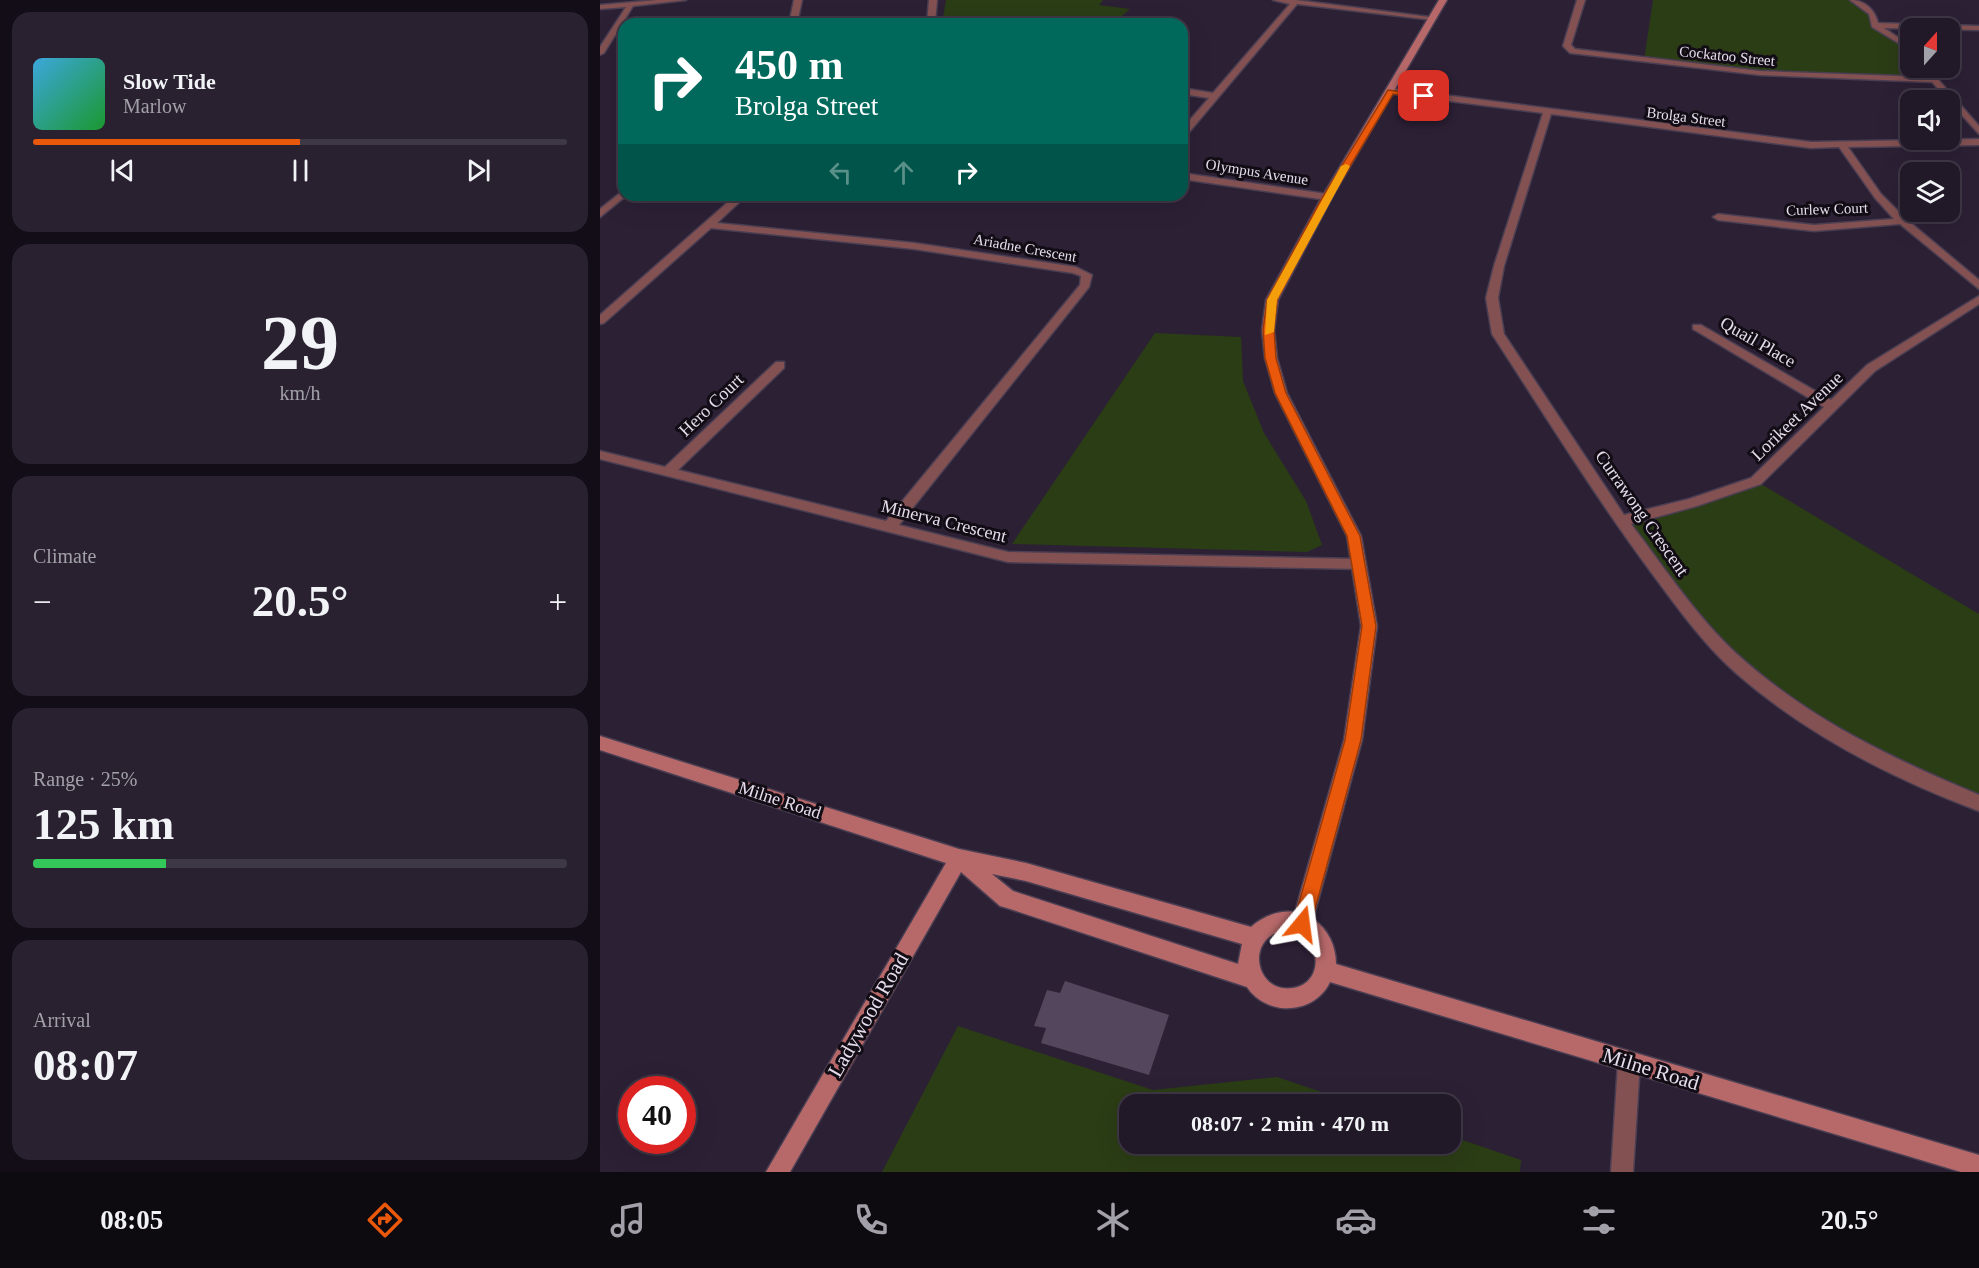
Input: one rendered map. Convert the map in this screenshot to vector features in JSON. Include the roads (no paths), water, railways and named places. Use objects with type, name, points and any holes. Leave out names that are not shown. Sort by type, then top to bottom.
[{"type":"street","points":[[600,7],[682,0]]},
{"type":"street","points":[[794,18],[798,0]]},
{"type":"street","points":[[932,18],[933,0]]},
{"type":"street","points":[[1277,0],[1433,18]]},
{"type":"street","points":[[1302,924],[1353,740],[1369,626],[1354,536],[1281,393],[1270,358],[1268,330],[1272,300],[1327,198],[1443,0]]},
{"type":"street","name":"Cockatoo Street","points":[[1581,0],[1567,46],[1574,51],[1760,73],[1935,80]]},
{"type":"street","points":[[1854,0],[1872,13],[1875,25],[1900,40]]},
{"type":"street","points":[[1188,128],[1295,2]]},
{"type":"street","points":[[622,18],[631,4]]},
{"type":"street","points":[[600,53],[618,25]]},
{"type":"street","points":[[1875,25],[1979,28]]},
{"type":"street","points":[[1935,80],[1979,130]]},
{"type":"street","points":[[1188,92],[1214,96]]},
{"type":"street","name":"Brolga Street","points":[[1390,92],[1782,142],[1843,146],[1979,142]]},
{"type":"street","name":"Currawong Crescent","points":[[1547,113],[1499,266],[1492,298],[1498,334],[1621,520],[1695,620],[1740,667],[1806,719],[1893,767],[1979,803]]},
{"type":"street","points":[[1843,146],[1878,196],[1900,219]]},
{"type":"street","name":"Olympus Avenue","points":[[1188,177],[1327,198]]},
{"type":"street","points":[[600,214],[618,198]]},
{"type":"street","points":[[600,321],[736,201]]},
{"type":"street","name":"Curlew Court","points":[[1718,217],[1814,228],[1900,221]]},
{"type":"street","points":[[1903,222],[1979,286]]},
{"type":"street","name":"Ariadne Crescent","points":[[710,225],[926,247],[1076,270],[1087,275],[1085,285],[889,527]]},
{"type":"street","name":"Lorikeet Avenue","points":[[1621,520],[1692,503],[1756,481],[1871,368],[1979,299]]},
{"type":"street","name":"Quail Place","points":[[1697,327],[1832,406]]},
{"type":"street","name":"Hero Court","points":[[667,471],[780,364]]},
{"type":"street","name":"Minerva Crescent","points":[[600,455],[1008,557],[1358,565]]},
{"type":"street","name":"Milne Road","points":[[600,743],[959,858],[1026,872],[1254,938]]},
{"type":"street","name":"Milne Road","points":[[959,858],[1007,899],[1252,979]]},
{"type":"street","name":"Ladywood Road","points":[[777,1172],[959,858]]},
{"type":"street","points":[[1290,920],[1302,924],[1318,937],[1324,951],[1323,970],[1319,982],[1309,992],[1293,999],[1279,999],[1262,990],[1252,979],[1248,965],[1254,938],[1263,928],[1276,922],[1290,920]]},
{"type":"street","name":"Milne Road","points":[[1323,970],[1979,1166]]},
{"type":"street","points":[[1622,1172],[1629,1063]]}]
